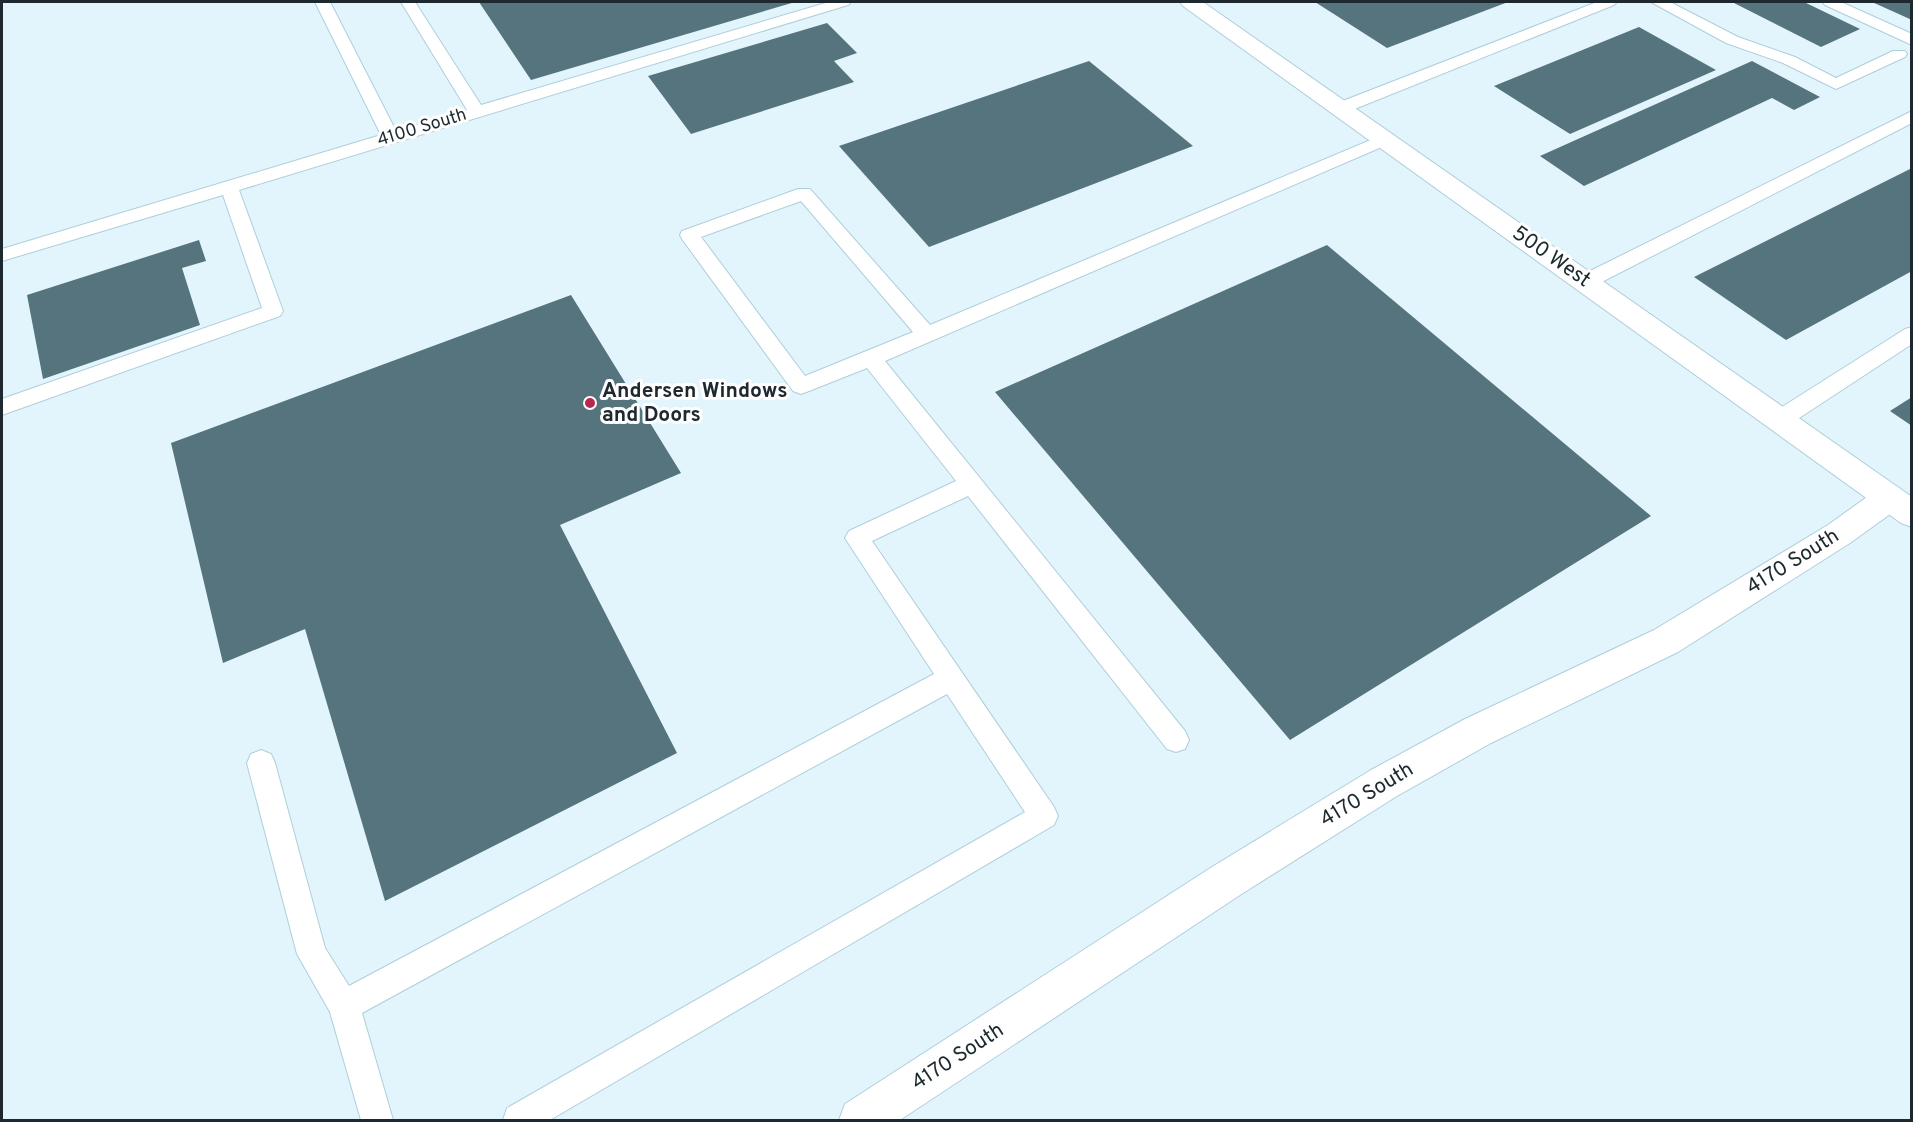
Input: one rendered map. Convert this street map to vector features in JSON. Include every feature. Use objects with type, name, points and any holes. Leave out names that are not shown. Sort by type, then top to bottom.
[{"type":"main road","name":"500 West","points":[[1190,2],[1900,506]]},
{"type":"main road","name":"4170 South","points":[[861,1120],[1226,881],[1384,783],[1478,731],[1666,641],[1839,534],[1900,506]]},
{"type":"lane","points":[[322,2],[391,138]]},
{"type":"lane","points":[[408,2],[477,112]]},
{"type":"lane","name":"4100 South","points":[[2,255],[843,2]]},
{"type":"lane","points":[[1341,108],[1609,2]]},
{"type":"lane","points":[[1659,2],[1732,40],[1789,60],[1836,84],[1899,54]]},
{"type":"lane","points":[[1830,2],[1911,40]]},
{"type":"lane","points":[[1585,282],[1911,116]]},
{"type":"lane","points":[[927,335],[804,193],[689,235],[801,386],[927,335],[1385,139]]},
{"type":"lane","points":[[2,407],[273,311],[229,187]]},
{"type":"lane","points":[[1779,420],[1911,334]]},
{"type":"lane","points":[[871,358],[1176,740]]},
{"type":"lane","points":[[519,1120],[1044,816],[856,538],[972,484]]},
{"type":"lane","points":[[344,1006],[952,678]]},
{"type":"lane","points":[[261,763],[312,954],[344,1006],[377,1120]]},
{"type":"building","points":[[479,2],[795,2],[531,80]]},
{"type":"building","points":[[1315,2],[1508,2],[1387,48]]},
{"type":"building","points":[[1732,2],[1804,2],[1860,29],[1821,47]]},
{"type":"building","points":[[1872,2],[1912,2],[1912,20]]},
{"type":"building","points":[[827,23],[857,53],[834,61],[854,82],[691,134],[648,76]]},
{"type":"building","points":[[1639,27],[1716,70],[1570,134],[1494,86]]},
{"type":"building","points":[[1089,61],[1193,146],[929,247],[839,146]]},
{"type":"building","points":[[1752,61],[1820,97],[1794,110],[1772,98],[1584,186],[1540,156]]},
{"type":"building","points":[[1912,168],[1912,271],[1786,340],[1694,277]]},
{"type":"building","points":[[199,240],[206,261],[182,268],[200,325],[43,379],[27,295]]},
{"type":"building","points":[[1327,245],[1651,516],[1290,740],[995,392]]},
{"type":"building","points":[[571,295],[681,473],[560,525],[677,753],[385,901],[305,629],[223,663],[171,443]]},
{"type":"building","points":[[1912,397],[1912,426],[1890,411]]},
{"type":"place","name":"Andersen Windows and Doors","points":[[590,403]]}]
